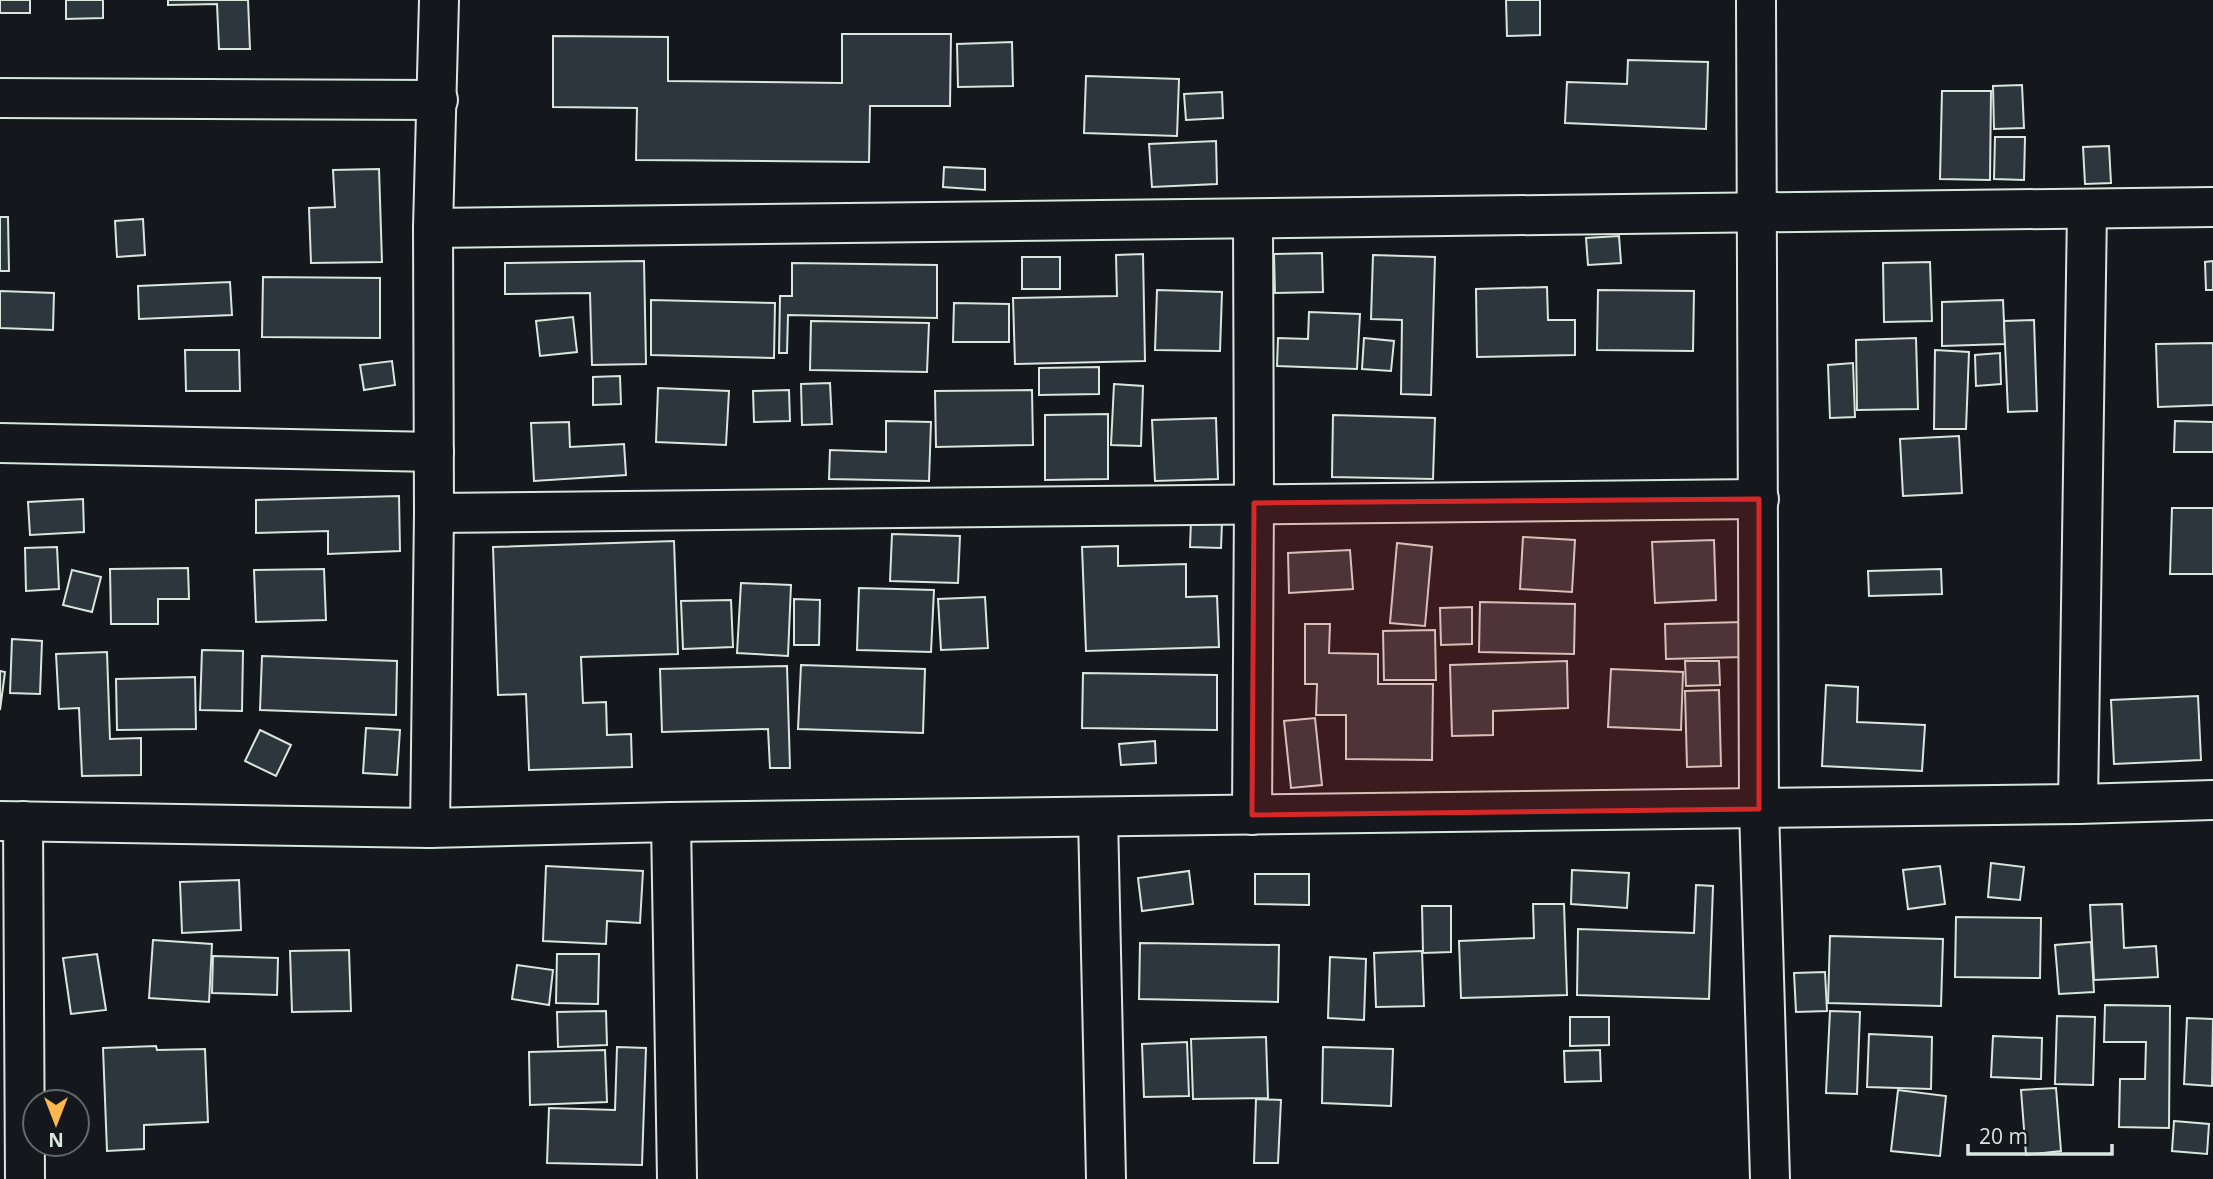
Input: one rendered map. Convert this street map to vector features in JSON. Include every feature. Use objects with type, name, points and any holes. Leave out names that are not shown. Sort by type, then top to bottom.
[{"type":"street","points":[[430,828],[434,513],[433,228],[439,0]]},
{"type":"street","points":[[1756,0],[1759,809],[1770,1179]]},
{"type":"street","points":[[0,98],[438,100]]},
{"type":"street","points":[[433,228],[2213,207]]},
{"type":"street","points":[[2078,804],[2087,210]]},
{"type":"street","points":[[1252,815],[1253,220]]},
{"type":"street","points":[[0,443],[434,452]]},
{"type":"street","points":[[434,513],[1759,499]]},
{"type":"street","points":[[25,1179],[12,821],[430,828],[671,822],[1759,809],[2213,800]]},
{"type":"street","points":[[1098,817],[1106,1179]]},
{"type":"street","points":[[671,822],[677,1179]]},
{"type":"highlighted area","points":[[1759,499],[1759,809],[1252,815],[1254,503]]},
{"type":"building","points":[[0,0],[30,0],[30,13],[0,13]]},
{"type":"building","points":[[66,0],[103,0],[103,18],[66,19]]},
{"type":"building","points":[[168,0],[248,0],[250,49],[219,49],[217,4],[168,5]]},
{"type":"building","points":[[1506,0],[1540,0],[1540,35],[1507,36]]},
{"type":"building","points":[[842,34],[951,34],[950,106],[870,106],[869,162],[636,160],[637,108],[553,107],[553,36],[668,37],[668,81],[842,83]]},
{"type":"building","points":[[1012,42],[1013,86],[958,87],[957,44]]},
{"type":"building","points":[[1628,60],[1708,62],[1706,129],[1565,123],[1567,82],[1627,84]]},
{"type":"building","points":[[1086,76],[1179,79],[1177,136],[1084,133]]},
{"type":"building","points":[[2022,85],[2024,128],[1994,129],[1993,86]]},
{"type":"building","points":[[1942,91],[1991,91],[1990,180],[1940,179]]},
{"type":"building","points":[[1222,92],[1223,118],[1186,120],[1184,94]]},
{"type":"building","points":[[1995,137],[2025,137],[2024,180],[1994,179]]},
{"type":"building","points":[[1216,141],[1217,184],[1152,187],[1149,144]]},
{"type":"building","points":[[2109,146],[2111,183],[2085,184],[2083,147]]},
{"type":"building","points":[[944,167],[985,169],[985,190],[943,187]]},
{"type":"building","points":[[379,169],[382,262],[311,263],[309,208],[335,207],[333,170]]},
{"type":"building","points":[[0,217],[8,217],[9,271],[0,271]]},
{"type":"building","points":[[143,219],[145,255],[117,257],[115,221]]},
{"type":"building","points":[[1619,236],[1621,263],[1588,265],[1586,238]]},
{"type":"building","points":[[1322,253],[1323,292],[1275,293],[1274,254]]},
{"type":"building","points":[[1143,254],[1145,361],[1015,364],[1013,298],[1117,296],[1116,255]]},
{"type":"building","points":[[1373,255],[1435,257],[1431,395],[1401,394],[1402,320],[1371,319]]},
{"type":"building","points":[[1022,257],[1060,257],[1060,289],[1022,289]]},
{"type":"building","points":[[644,261],[646,364],[592,365],[590,293],[505,294],[505,263]]},
{"type":"building","points":[[2213,261],[2213,290],[2206,290],[2205,262]]},
{"type":"building","points":[[1930,262],[1932,321],[1884,322],[1883,263]]},
{"type":"building","points":[[792,263],[937,265],[937,318],[788,315],[787,353],[779,353],[780,296],[792,296]]},
{"type":"building","points":[[263,277],[380,278],[380,338],[262,337]]},
{"type":"building","points":[[230,282],[232,315],[139,319],[138,286]]},
{"type":"building","points":[[1547,287],[1548,320],[1575,320],[1575,355],[1477,357],[1476,289]]},
{"type":"building","points":[[1157,290],[1222,292],[1220,351],[1155,350]]},
{"type":"building","points":[[1598,290],[1694,291],[1693,351],[1597,350]]},
{"type":"building","points":[[0,291],[54,293],[53,330],[0,328]]},
{"type":"building","points":[[651,300],[775,303],[774,358],[651,355]]},
{"type":"building","points":[[2003,300],[2005,344],[1942,346],[1942,302]]},
{"type":"building","points":[[954,303],[1009,304],[1009,342],[953,342]]},
{"type":"building","points":[[1309,312],[1360,314],[1357,369],[1277,366],[1278,338],[1308,339]]},
{"type":"building","points":[[573,317],[577,352],[540,356],[536,321]]},
{"type":"building","points":[[2034,320],[2037,411],[2008,412],[2004,321]]},
{"type":"building","points":[[811,321],[929,323],[927,372],[810,370]]},
{"type":"building","points":[[1364,338],[1394,341],[1391,371],[1362,369]]},
{"type":"building","points":[[1916,338],[1918,409],[1857,410],[1856,340]]},
{"type":"building","points":[[2213,343],[2213,405],[2158,407],[2156,344]]},
{"type":"building","points":[[185,350],[239,350],[240,391],[186,391]]},
{"type":"building","points":[[1935,350],[1969,352],[1966,429],[1934,429]]},
{"type":"building","points":[[2000,353],[2001,384],[1976,386],[1975,355]]},
{"type":"building","points":[[392,361],[395,385],[364,390],[360,365]]},
{"type":"building","points":[[1853,363],[1855,417],[1830,418],[1828,365]]},
{"type":"building","points":[[1099,367],[1099,394],[1039,395],[1039,368]]},
{"type":"building","points":[[620,376],[621,404],[593,405],[593,377]]},
{"type":"building","points":[[830,383],[832,424],[802,425],[801,384]]},
{"type":"building","points":[[1114,384],[1143,386],[1141,446],[1111,445]]},
{"type":"building","points":[[658,388],[729,391],[726,445],[656,442]]},
{"type":"building","points":[[789,390],[790,421],[754,422],[753,391]]},
{"type":"building","points":[[1032,390],[1033,445],[936,447],[935,391]]},
{"type":"building","points":[[1108,414],[1108,479],[1045,480],[1045,415]]},
{"type":"building","points":[[1333,415],[1435,418],[1433,479],[1332,477]]},
{"type":"building","points":[[1216,418],[1218,479],[1155,481],[1152,420]]},
{"type":"building","points":[[886,421],[931,422],[929,481],[829,479],[830,450],[886,452]]},
{"type":"building","points":[[2175,421],[2213,422],[2213,452],[2174,452]]},
{"type":"building","points":[[569,422],[570,447],[624,444],[626,475],[534,481],[531,423]]},
{"type":"building","points":[[1959,436],[1962,493],[1903,496],[1900,439]]},
{"type":"building","points":[[399,496],[400,551],[328,554],[328,531],[256,533],[256,500]]},
{"type":"building","points":[[83,499],[84,532],[30,535],[28,502]]},
{"type":"building","points":[[2172,508],[2213,508],[2213,574],[2170,574]]},
{"type":"building","points":[[1191,521],[1222,522],[1221,548],[1190,547]]},
{"type":"building","points":[[892,534],[960,536],[958,583],[890,581]]},
{"type":"building","points":[[1523,537],[1575,540],[1572,592],[1520,589]]},
{"type":"building","points":[[1714,540],[1716,600],[1655,603],[1652,542]]},
{"type":"building","points":[[674,541],[678,654],[581,657],[583,703],[606,702],[607,735],[631,734],[632,767],[529,770],[526,694],[498,695],[493,547]]},
{"type":"building","points":[[1397,543],[1432,547],[1425,626],[1390,623]]},
{"type":"building","points":[[1118,546],[1118,566],[1186,564],[1186,597],[1217,596],[1219,647],[1086,651],[1082,547]]},
{"type":"building","points":[[57,547],[59,589],[26,591],[25,548]]},
{"type":"building","points":[[1350,550],[1353,589],[1289,593],[1288,553]]},
{"type":"building","points":[[188,568],[189,599],[158,599],[158,624],[111,624],[110,569]]},
{"type":"building","points":[[324,569],[326,620],[256,622],[254,570]]},
{"type":"building","points":[[1941,569],[1942,594],[1869,596],[1868,571]]},
{"type":"building","points":[[72,570],[101,577],[92,612],[63,605]]},
{"type":"building","points":[[741,583],[791,585],[788,656],[737,653]]},
{"type":"building","points":[[859,588],[934,590],[931,652],[857,650]]},
{"type":"building","points":[[985,597],[988,648],[941,650],[938,599]]},
{"type":"building","points":[[794,599],[820,600],[819,645],[794,645]]},
{"type":"building","points":[[731,600],[733,647],[683,649],[681,601]]},
{"type":"building","points":[[1480,602],[1575,604],[1574,654],[1479,652]]},
{"type":"building","points":[[1472,607],[1472,644],[1441,645],[1440,608]]},
{"type":"building","points":[[1744,622],[1744,657],[1666,659],[1665,624]]},
{"type":"building","points":[[1305,624],[1330,624],[1329,653],[1378,654],[1378,684],[1433,684],[1432,760],[1346,759],[1346,715],[1316,715],[1317,684],[1305,684]]},
{"type":"building","points":[[1435,630],[1436,680],[1384,680],[1383,631]]},
{"type":"building","points":[[12,639],[42,641],[40,694],[10,693]]},
{"type":"building","points":[[202,650],[243,651],[242,711],[200,710]]},
{"type":"building","points":[[107,652],[110,739],[141,738],[141,775],[82,776],[79,708],[59,709],[56,654]]},
{"type":"building","points":[[262,656],[397,661],[396,715],[260,710]]},
{"type":"building","points":[[1567,661],[1568,708],[1493,711],[1493,735],[1452,736],[1450,665]]},
{"type":"building","points":[[1685,661],[1719,661],[1720,685],[1686,686]]},
{"type":"building","points":[[801,665],[925,669],[923,733],[798,729]]},
{"type":"building","points":[[787,666],[790,768],[770,768],[768,729],[662,732],[660,669]]},
{"type":"building","points":[[1611,669],[1683,672],[1681,730],[1608,727]]},
{"type":"building","points":[[0,671],[5,672],[0,710]]},
{"type":"building","points":[[1083,673],[1217,675],[1217,730],[1082,728]]},
{"type":"building","points":[[195,677],[196,729],[117,730],[116,679]]},
{"type":"building","points":[[1826,685],[1858,687],[1857,722],[1925,725],[1922,771],[1822,766]]},
{"type":"building","points":[[1719,690],[1721,766],[1687,767],[1685,691]]},
{"type":"building","points":[[2198,696],[2201,760],[2114,764],[2111,700]]},
{"type":"building","points":[[1315,718],[1322,785],[1291,788],[1284,721]]},
{"type":"building","points":[[366,728],[400,730],[397,775],[363,773]]},
{"type":"building","points":[[260,730],[291,745],[276,776],[245,761]]},
{"type":"building","points":[[1155,741],[1156,763],[1121,765],[1119,744]]},
{"type":"building","points":[[1991,863],[2024,867],[2020,900],[1988,897]]},
{"type":"building","points":[[546,866],[643,871],[640,923],[607,921],[606,944],[543,941]]},
{"type":"building","points":[[1940,866],[1945,904],[1908,909],[1903,870]]},
{"type":"building","points":[[1572,870],[1629,873],[1627,908],[1571,904]]},
{"type":"building","points":[[1189,871],[1193,904],[1142,911],[1138,878]]},
{"type":"building","points":[[1255,874],[1309,874],[1309,905],[1255,904]]},
{"type":"building","points":[[239,880],[241,930],[182,933],[180,882]]},
{"type":"building","points":[[1696,885],[1713,886],[1709,999],[1577,995],[1578,929],[1694,933]]},
{"type":"building","points":[[1533,904],[1564,904],[1567,995],[1461,998],[1459,941],[1534,938]]},
{"type":"building","points":[[2122,904],[2124,948],[2156,946],[2158,977],[2094,980],[2090,905]]},
{"type":"building","points":[[1422,906],[1451,906],[1451,952],[1423,953]]},
{"type":"building","points":[[1956,917],[2041,918],[2040,978],[1955,977]]},
{"type":"building","points":[[1830,936],[1943,939],[1941,1006],[1828,1003]]},
{"type":"building","points":[[153,940],[212,944],[209,1002],[149,998]]},
{"type":"building","points":[[2091,942],[2094,992],[2059,994],[2055,945]]},
{"type":"building","points":[[1140,943],[1279,945],[1278,1002],[1139,999]]},
{"type":"building","points":[[349,950],[351,1011],[292,1012],[290,951]]},
{"type":"building","points":[[1422,951],[1424,1006],[1376,1007],[1374,953]]},
{"type":"building","points":[[97,954],[106,1010],[71,1014],[63,958]]},
{"type":"building","points":[[557,954],[599,954],[598,1004],[556,1003]]},
{"type":"building","points":[[213,956],[278,958],[277,995],[212,993]]},
{"type":"building","points":[[1330,957],[1366,959],[1364,1020],[1328,1018]]},
{"type":"building","points":[[517,965],[553,970],[549,1005],[512,999]]},
{"type":"building","points":[[1825,972],[1827,1011],[1796,1012],[1794,973]]},
{"type":"building","points":[[2105,1005],[2170,1006],[2169,1128],[2119,1127],[2120,1079],[2145,1079],[2146,1042],[2104,1042]]},
{"type":"building","points":[[606,1011],[607,1045],[558,1047],[557,1012]]},
{"type":"building","points":[[1830,1011],[1860,1012],[1857,1094],[1826,1093]]},
{"type":"building","points":[[2057,1016],[2095,1017],[2093,1085],[2055,1084]]},
{"type":"building","points":[[1570,1017],[1609,1017],[1609,1045],[1570,1046]]},
{"type":"building","points":[[2187,1018],[2213,1019],[2212,1086],[2184,1084]]},
{"type":"building","points":[[1869,1034],[1932,1037],[1931,1089],[1867,1087]]},
{"type":"building","points":[[1993,1036],[2042,1038],[2041,1079],[1991,1077]]},
{"type":"building","points":[[1266,1037],[1268,1098],[1193,1099],[1191,1039]]},
{"type":"building","points":[[1187,1042],[1189,1096],[1144,1097],[1142,1044]]},
{"type":"building","points":[[156,1046],[157,1050],[205,1049],[208,1122],[144,1125],[144,1149],[107,1151],[103,1048]]},
{"type":"building","points":[[617,1047],[646,1048],[642,1165],[547,1163],[549,1108],[615,1110]]},
{"type":"building","points":[[1323,1047],[1393,1049],[1391,1106],[1322,1103]]},
{"type":"building","points":[[605,1050],[607,1102],[530,1105],[529,1052]]},
{"type":"building","points":[[1600,1050],[1601,1081],[1565,1082],[1564,1051]]},
{"type":"building","points":[[2056,1088],[2061,1151],[2026,1155],[2021,1090]]},
{"type":"building","points":[[1898,1090],[1946,1096],[1940,1156],[1891,1151]]},
{"type":"building","points":[[1256,1099],[1281,1100],[1278,1163],[1254,1163]]},
{"type":"building","points":[[2174,1121],[2209,1124],[2207,1154],[2172,1151]]}]
